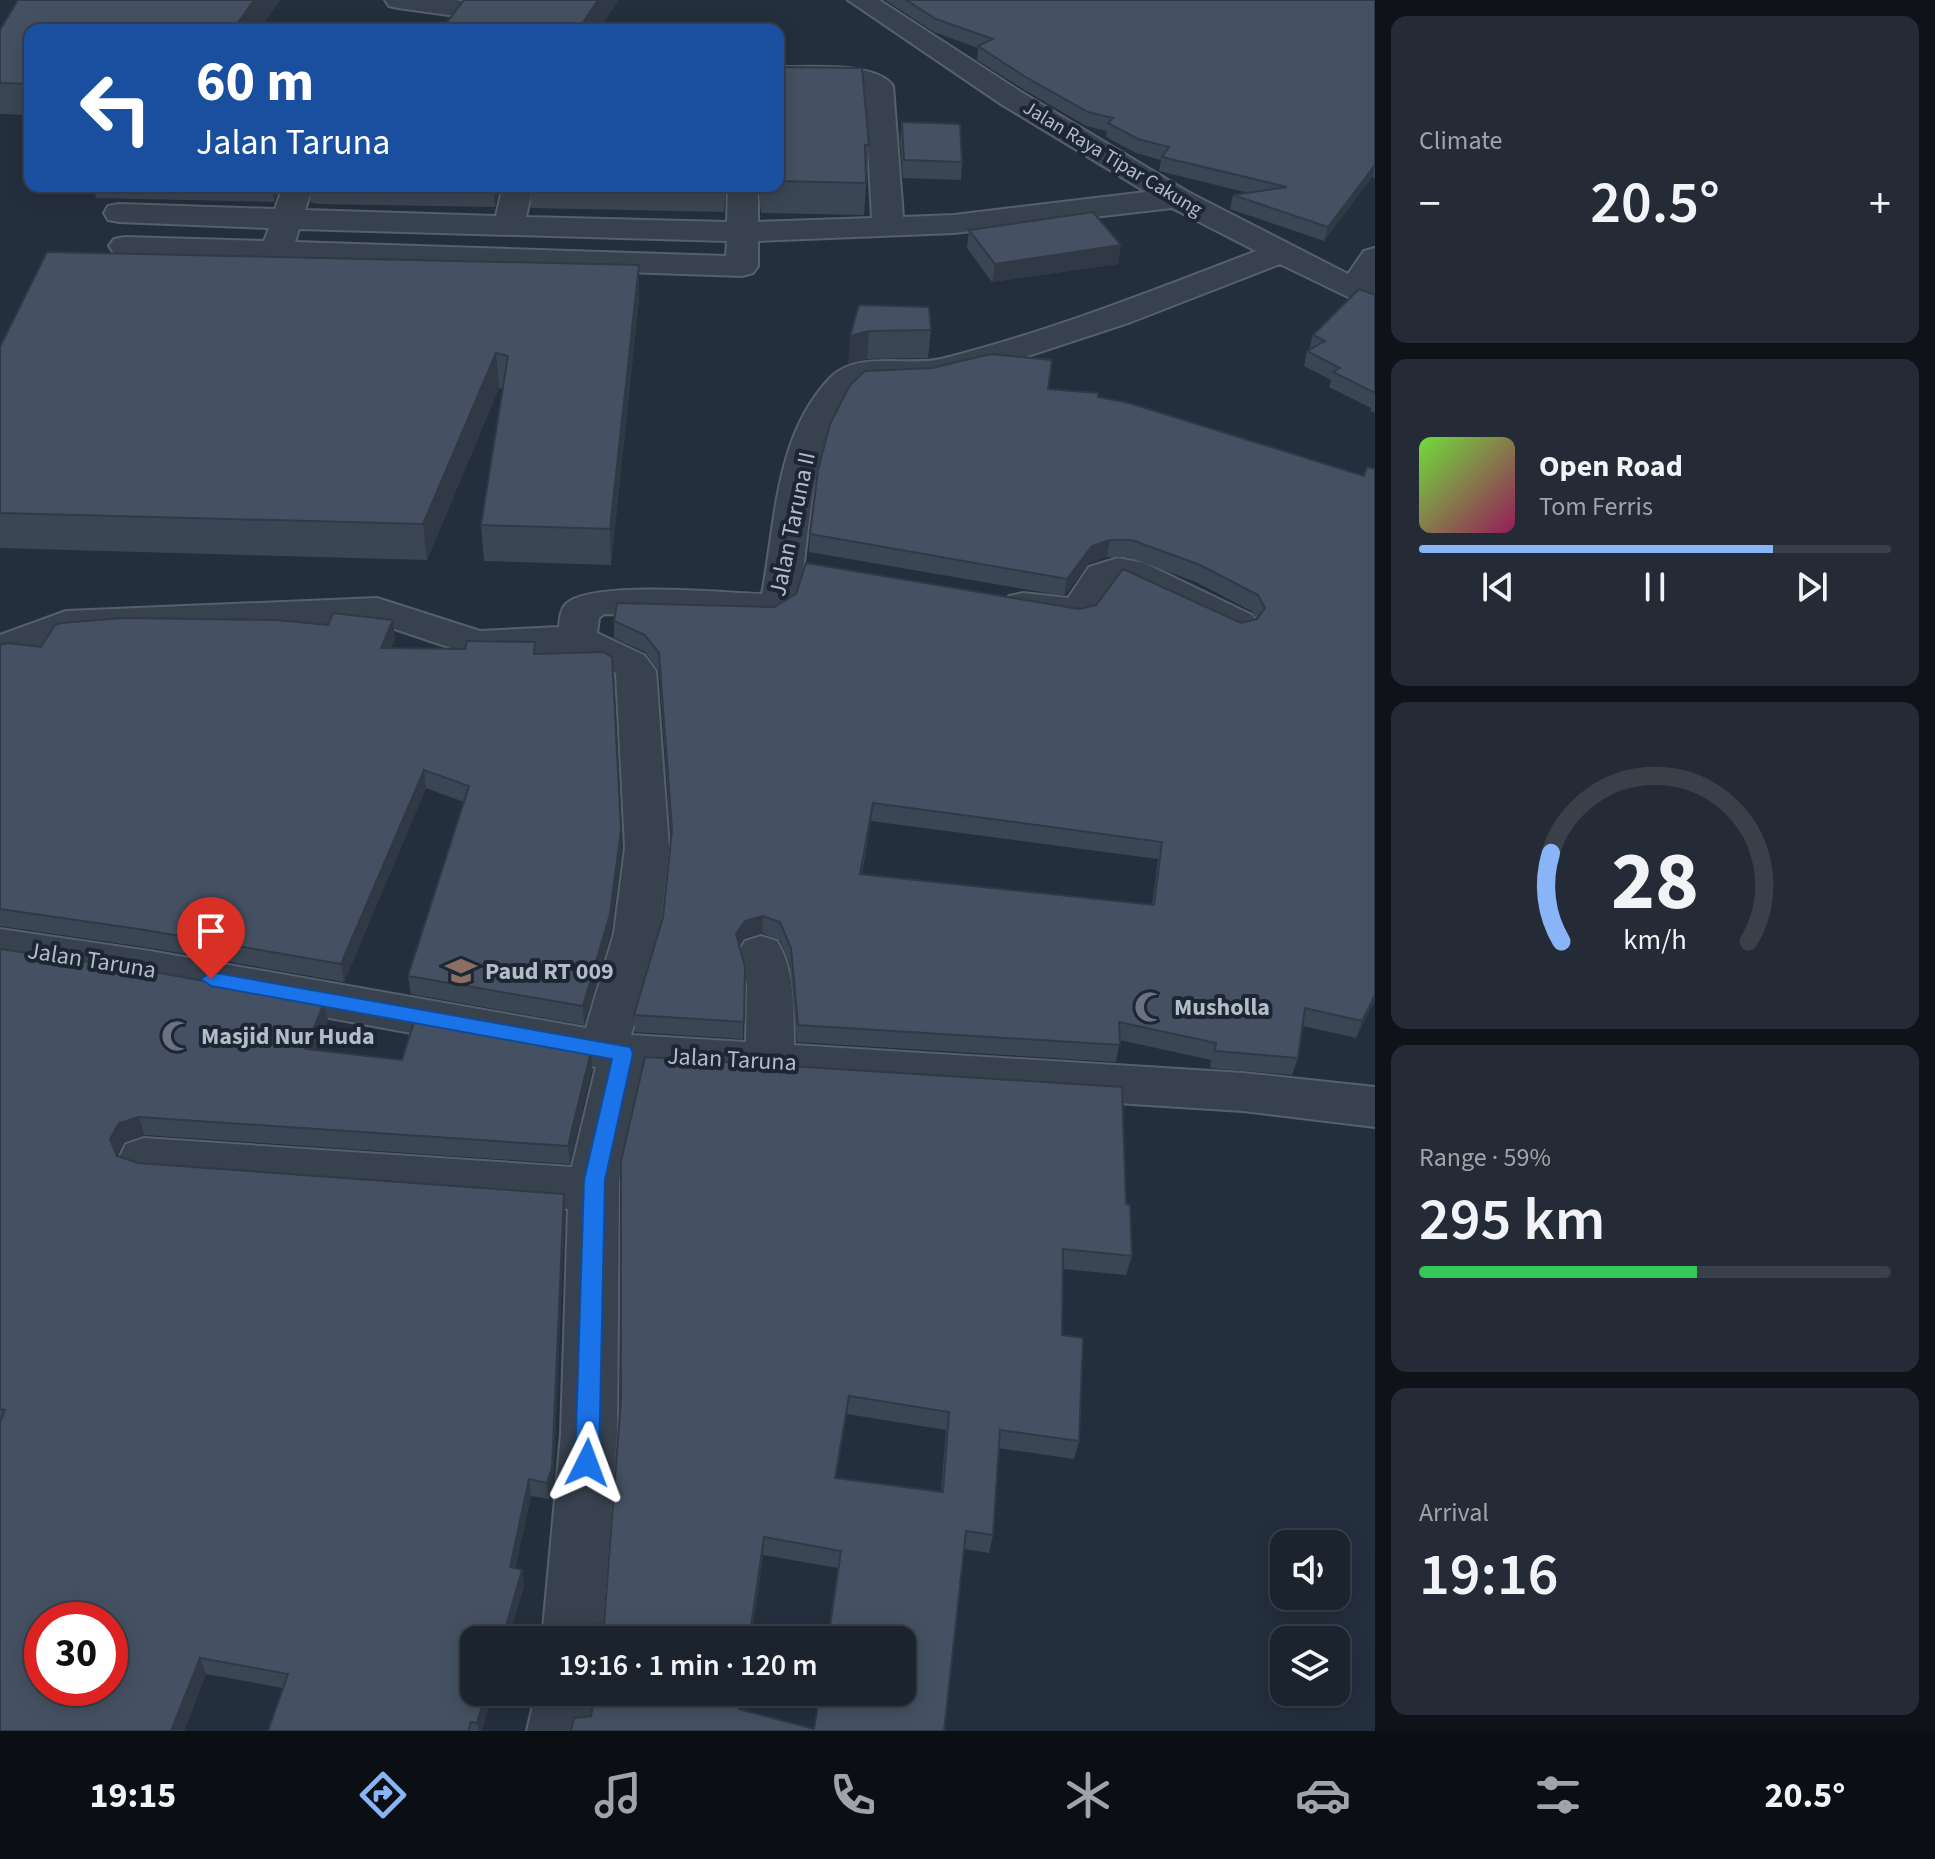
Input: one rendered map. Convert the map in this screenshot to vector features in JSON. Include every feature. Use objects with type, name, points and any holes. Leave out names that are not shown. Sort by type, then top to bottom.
[{"type":"street","points":[[398,0],[456,8]]},
{"type":"street","name":"Jalan Raya Tipar Cakung","points":[[861,0],[1011,98],[1177,198],[1364,294]]},
{"type":"street","points":[[784,75],[866,78],[879,86],[888,228]]},
{"type":"street","points":[[277,251],[296,192]]},
{"type":"street","points":[[509,225],[517,192]]},
{"type":"street","points":[[125,246],[742,266],[743,192]]},
{"type":"street","points":[[119,213],[741,232],[954,224],[1177,198]]},
{"type":"street","name":"Jalan Taruna II","points":[[577,639],[580,612],[597,602],[774,607],[780,602],[802,566],[805,450],[832,397],[847,380],[863,375],[925,372],[982,359],[1180,292],[1279,253]]},
{"type":"street","points":[[1364,294],[1375,258]]},
{"type":"street","points":[[995,600],[1077,611],[1085,603],[1100,575],[1111,568],[1131,571],[1208,606],[1238,624]]},
{"type":"street","points":[[0,648],[14,646],[66,623],[377,610],[478,644],[577,639],[630,664],[636,671],[647,848],[637,933],[613,1051],[595,1190],[589,1434],[573,1626]]},
{"type":"street","name":"Jalan Taruna","points":[[0,946],[150,968],[613,1051],[1243,1092],[1375,1107]]},
{"type":"street","points":[[761,953],[770,984],[770,1061]]},
{"type":"street","points":[[144,1158],[595,1190]]},
{"type":"street","points":[[558,1731],[563,1706]]},
{"type":"building","points":[[18,0],[254,0],[237,24],[24,24],[24,84],[0,83],[0,30]]},
{"type":"building","points":[[464,0],[598,0],[582,24],[446,24]]},
{"type":"building","points":[[906,0],[1375,0],[1375,165],[1328,227],[1233,195],[1287,187],[1162,157],[1169,147],[1138,139],[1108,123],[1113,118],[1088,112],[978,46],[993,39],[936,19]]},
{"type":"building","points":[[784,67],[862,68],[869,145],[865,145],[866,183],[784,181]]},
{"type":"building","points":[[902,122],[960,124],[962,162],[904,160]]},
{"type":"building","points":[[1093,212],[1121,245],[995,264],[969,230]]},
{"type":"building","points":[[47,252],[639,265],[610,529],[481,525],[508,356],[496,353],[423,524],[0,513],[0,347]]},
{"type":"building","points":[[1359,289],[1375,295],[1375,393],[1333,372],[1340,368],[1307,351],[1325,341],[1313,335]]},
{"type":"building","points":[[859,305],[929,307],[931,330],[869,331],[850,336]]},
{"type":"building","points":[[991,354],[1052,360],[1048,389],[1098,393],[1098,397],[1129,403],[1364,476],[1367,467],[1375,469],[1375,995],[1362,1021],[1305,1008],[1298,1058],[1215,1051],[1216,1043],[1119,1022],[1120,1045],[798,1025],[791,948],[780,922],[763,916],[745,921],[736,934],[745,967],[744,1022],[634,1015],[663,917],[672,830],[659,653],[645,635],[614,621],[617,603],[774,607],[796,594],[806,563],[1079,609],[1096,605],[1123,569],[1241,623],[1257,619],[1265,608],[1258,595],[1200,565],[1132,540],[1110,540],[1092,546],[1067,579],[810,534],[818,470],[830,424],[850,385],[865,371],[932,368]],"holes":[[[873,803],[1162,842],[1154,905],[860,874]]]},
{"type":"building","points":[[333,613],[393,620],[381,648],[465,649],[467,641],[535,642],[534,654],[603,652],[612,657],[621,830],[610,914],[583,1006],[408,976],[469,786],[424,770],[341,964],[0,909],[0,645],[41,647],[55,625],[61,623],[123,618],[276,620],[328,625]]},
{"type":"building","points":[[0,949],[144,970],[324,1003],[305,1049],[402,1060],[415,1019],[591,1051],[568,1146],[139,1117],[119,1123],[110,1139],[117,1156],[138,1163],[564,1194],[552,1468],[547,1483],[529,1479],[510,1567],[522,1570],[506,1626],[460,1626],[460,1706],[482,1706],[477,1723],[471,1722],[468,1731],[268,1731],[288,1674],[200,1658],[171,1731],[0,1731],[0,1422],[5,1410],[0,1409]]},
{"type":"building","points":[[645,1057],[1122,1087],[1126,1204],[1130,1205],[1132,1256],[1063,1249],[1062,1335],[1083,1338],[1079,1441],[1000,1430],[993,1535],[966,1531],[944,1731],[571,1731],[574,1718],[591,1716],[593,1706],[739,1706],[739,1709],[814,1729],[818,1706],[916,1706],[916,1626],[830,1626],[841,1551],[764,1537],[751,1626],[578,1626],[604,1624],[621,1399],[621,1161]],"holes":[[[849,1396],[949,1412],[943,1492],[835,1478]]]},
{"type":"place","name":"Paud RT 009","points":[[461,971]]},
{"type":"place","name":"Musholla","points":[[1150,1007]]},
{"type":"place","name":"Masjid Nur Huda","points":[[177,1036]]},
{"type":"route","points":[[211,979],[623,1053],[594,1180],[587,1463]]}]
